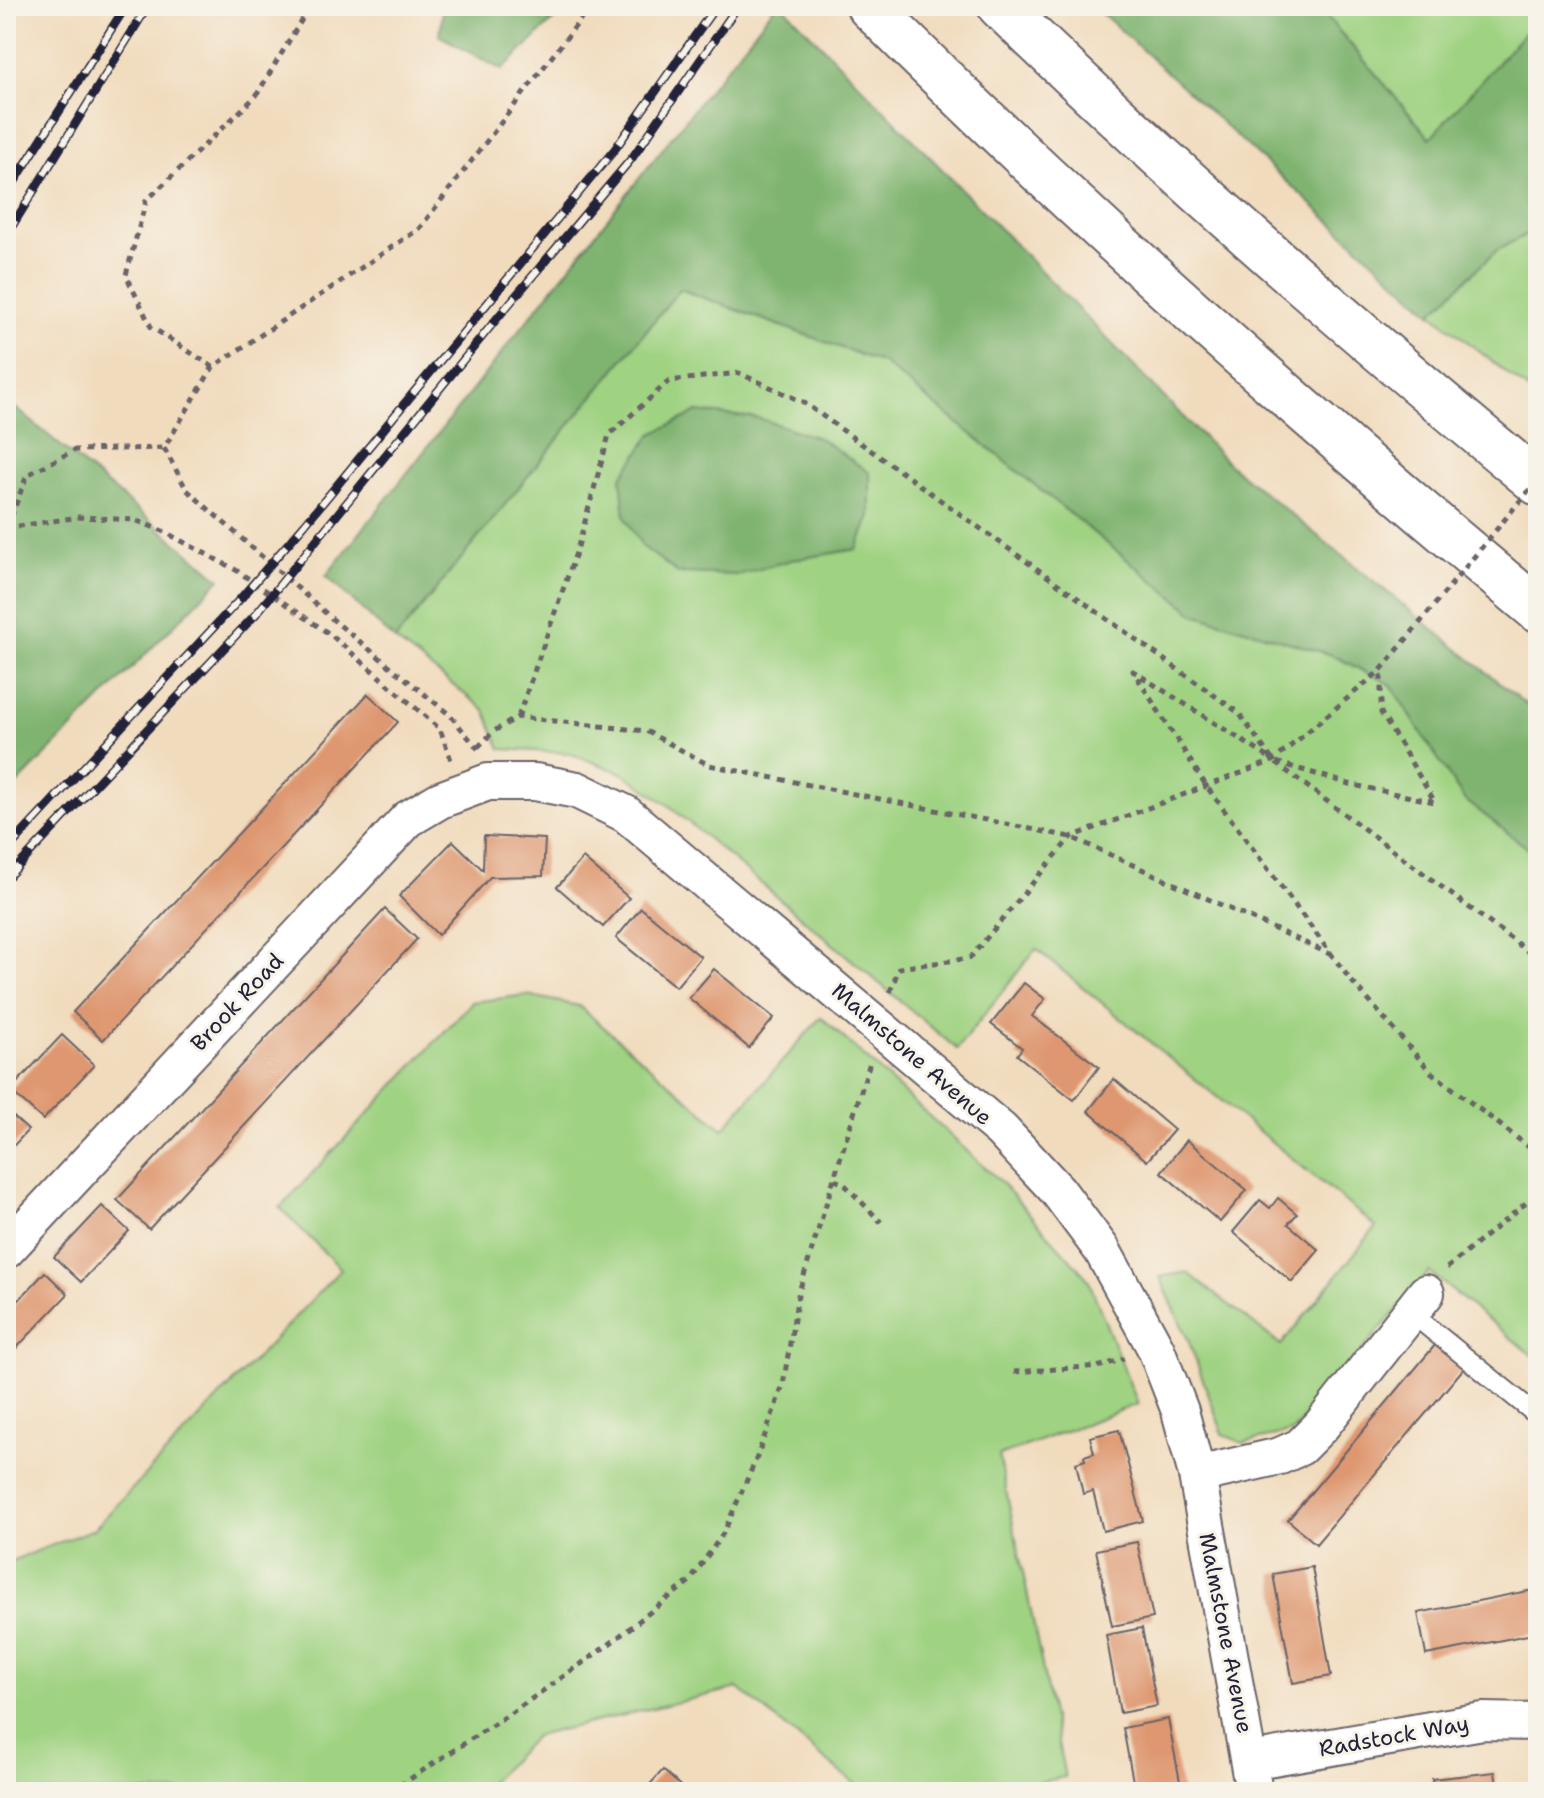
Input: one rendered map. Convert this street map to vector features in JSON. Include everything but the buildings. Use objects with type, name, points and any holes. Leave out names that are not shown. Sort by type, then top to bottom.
[{"type":"highway","points":[[869,6],[1184,306],[1538,610]]},
{"type":"highway","points":[[1000,6],[1172,166],[1450,411],[1538,481]]},
{"type":"street","name":"Brook Road","points":[[6,1250],[408,819],[440,800],[488,782]]},
{"type":"street","name":"Malmstone Avenue","points":[[488,782],[535,782],[577,790],[626,814],[1001,1130],[1058,1191],[1102,1250],[1156,1349],[1180,1411],[1197,1475],[1252,1776]]},
{"type":"street","points":[[1197,1475],[1280,1456],[1300,1447],[1321,1426],[1418,1303]]},
{"type":"street","name":"Radstock Way","points":[[1252,1776],[1483,1721],[1538,1722]]},
{"type":"lane","points":[[1418,1303],[1538,1416]]},
{"type":"path","points":[[213,367],[151,327],[126,275],[146,201],[256,96],[310,6]]},
{"type":"path","points":[[164,448],[213,367],[419,229],[591,6]]},
{"type":"path","points":[[518,717],[577,550],[609,435],[669,381],[739,373],[803,402],[1239,713],[1273,761],[1349,784],[1435,802],[1381,713],[1381,670]]},
{"type":"path","points":[[6,529],[27,475],[75,450],[164,448]]},
{"type":"path","points":[[164,448],[187,490],[337,623],[450,715],[478,748],[494,731],[518,717],[646,731],[709,765],[1071,837],[1333,955]]},
{"type":"path","points":[[890,992],[899,968],[970,958],[1071,837],[1273,761],[1381,670],[1538,481]]},
{"type":"path","points":[[6,529],[79,517],[135,520],[163,531],[236,570],[331,635],[440,729],[454,767]]},
{"type":"path","points":[[1538,959],[1273,761],[1133,671],[1207,787],[1349,978],[1431,1072],[1538,1154]]},
{"type":"path","points":[[390,1792],[595,1655],[690,1581],[724,1532],[757,1457],[783,1385],[798,1295],[873,1053]]},
{"type":"path","points":[[834,1180],[843,1183],[881,1222]]},
{"type":"path","points":[[1418,1303],[1446,1269],[1538,1193]]},
{"type":"path","points":[[1014,1372],[1101,1366],[1156,1349]]},
{"type":"green space","points":[[443,6],[568,6],[502,70],[440,36]]},
{"type":"green space","points":[[775,6],[783,6],[1230,465],[1538,714],[1538,856],[1464,799],[1390,684],[1332,655],[1195,614],[883,363],[680,289],[395,640],[326,576]]},
{"type":"green space","points":[[1094,6],[1318,6],[1430,138],[1538,18],[1538,228],[1497,250],[1431,313]]},
{"type":"green space","points":[[1318,6],[1538,6],[1538,18],[1430,139]]},
{"type":"green space","points":[[1538,228],[1538,398],[1431,313],[1497,250]]},
{"type":"green space","points":[[679,289],[883,363],[1195,614],[1332,655],[1390,684],[1464,799],[1538,856],[1538,1360],[1429,1272],[1292,1432],[1242,1443],[1223,1434],[1189,1342],[1160,1277],[1187,1272],[1281,1345],[1376,1227],[1036,949],[957,1049],[667,804],[624,774],[569,753],[501,749],[485,710],[395,640]]},
{"type":"green space","points":[[6,400],[220,579],[6,795]]},
{"type":"green space","points":[[697,412],[758,418],[821,439],[870,473],[870,516],[857,549],[791,560],[738,575],[678,573],[642,546],[625,517],[621,478],[652,434]]},
{"type":"green space","points":[[527,995],[579,1006],[723,1129],[821,1017],[1002,1183],[1088,1279],[1138,1404],[999,1456],[1065,1777],[989,1792],[865,1792],[738,1688],[535,1736],[481,1792],[6,1792],[6,1563],[94,1529],[341,1269],[280,1208],[472,1002]]},
{"type":"railway","points":[[6,195],[126,6]]},
{"type":"railway","points":[[6,236],[148,6]]},
{"type":"railway","points":[[6,851],[241,598],[305,524],[615,149],[716,6]]},
{"type":"railway","points":[[6,879],[256,614],[632,158],[738,6]]}]
